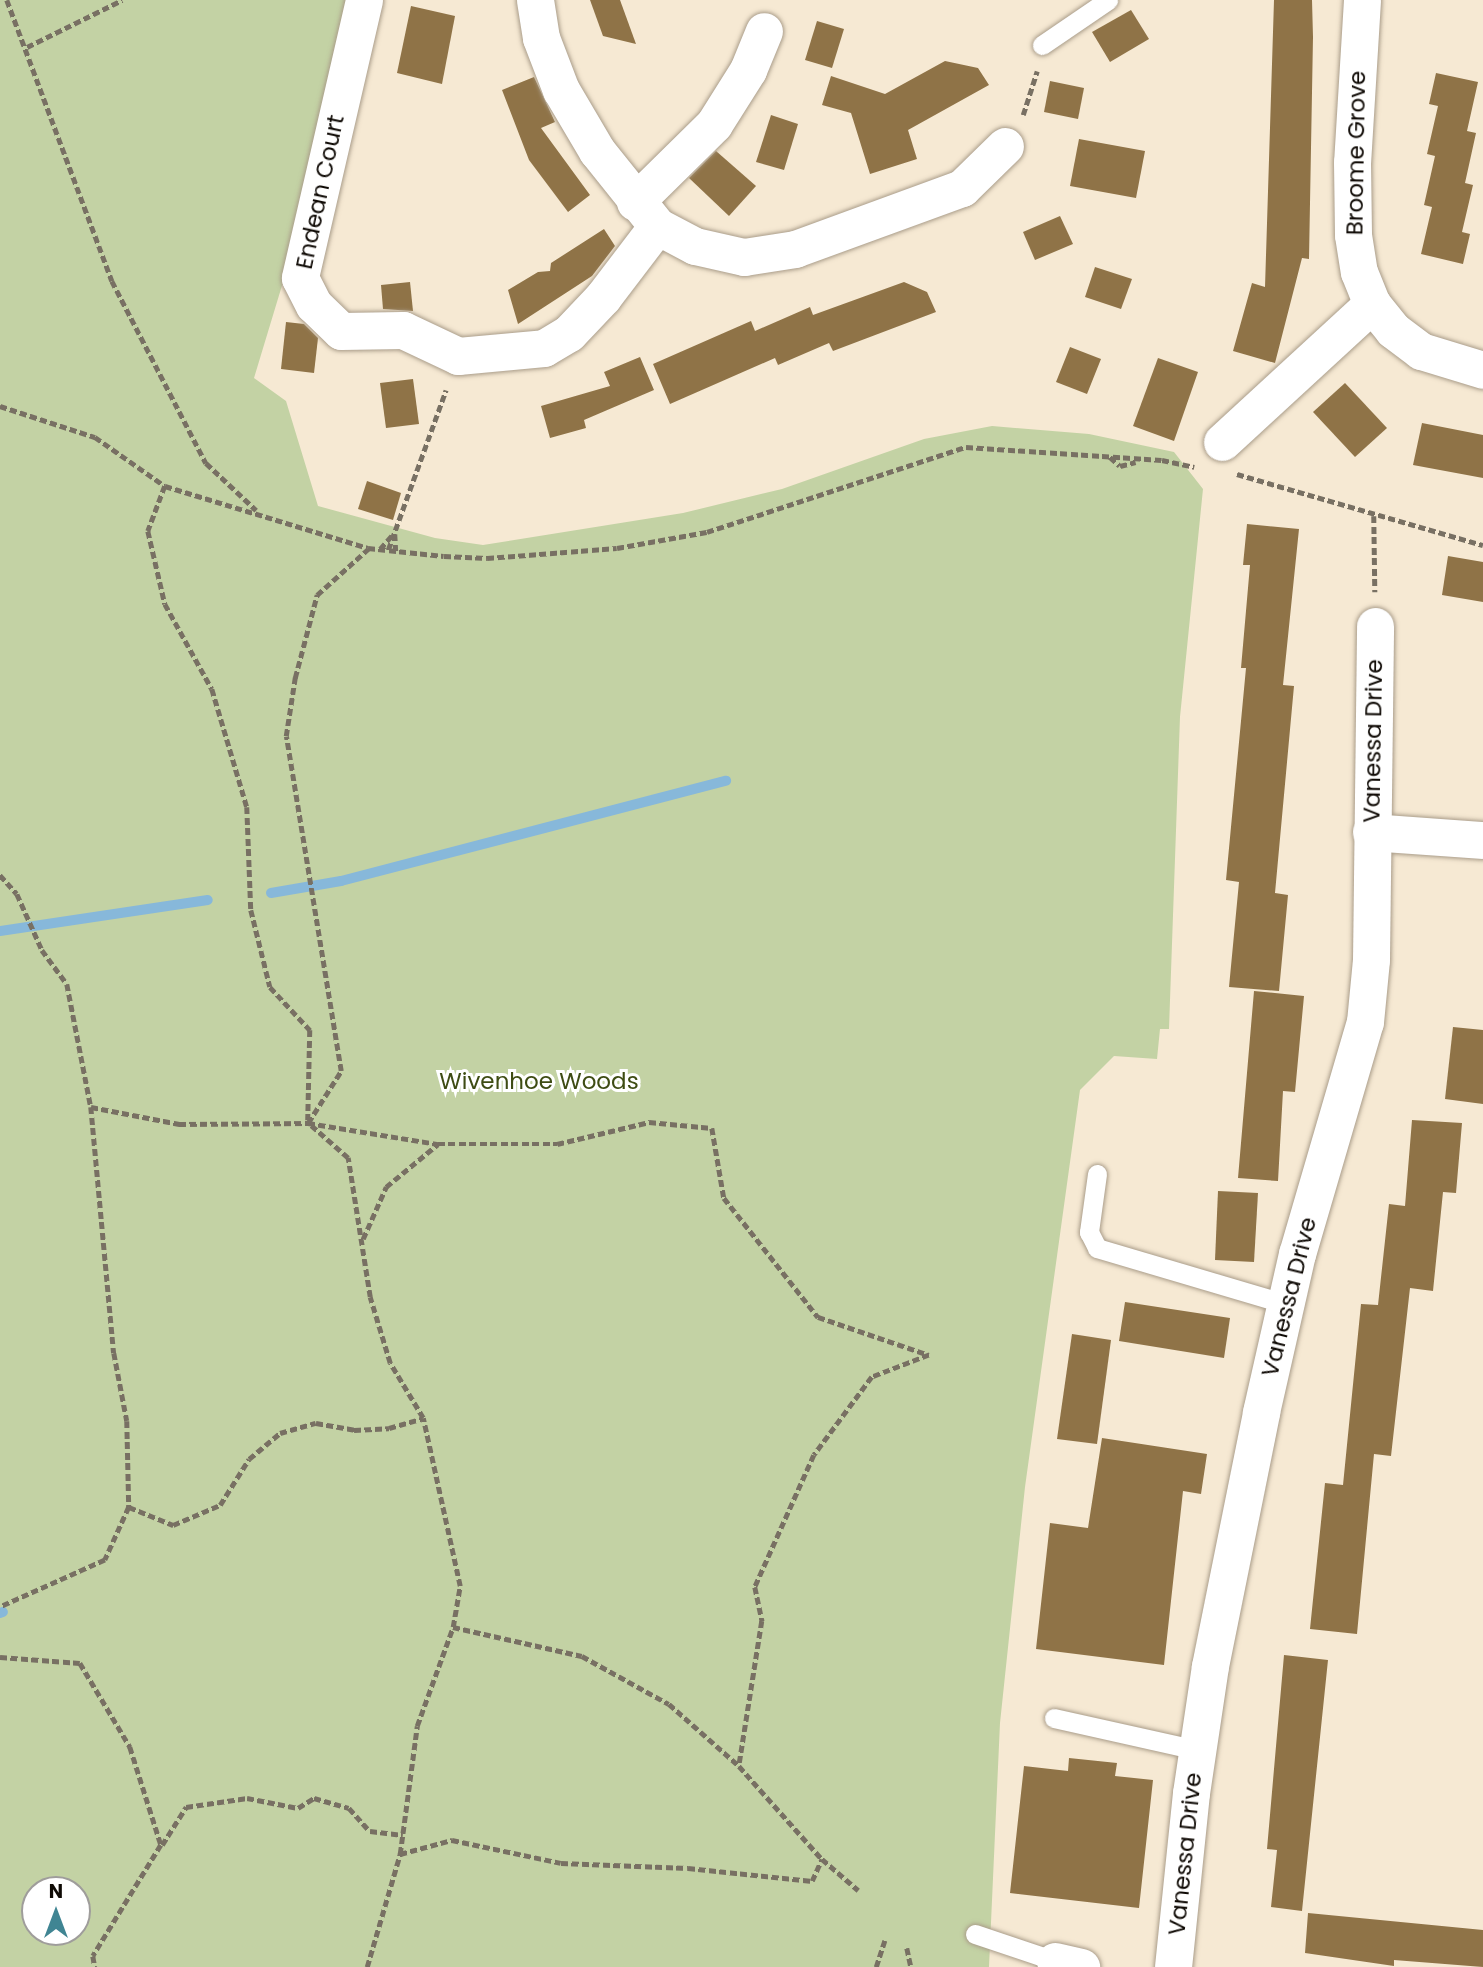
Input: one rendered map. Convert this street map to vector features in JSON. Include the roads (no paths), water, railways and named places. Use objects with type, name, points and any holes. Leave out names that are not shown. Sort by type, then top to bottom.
[{"type":"street","name":"Endean Court","points":[[364,0],[300,278],[314,304],[341,331],[403,330],[458,356],[544,348],[569,333],[646,214]]},
{"type":"street","points":[[535,0],[541,38],[561,90],[597,150],[646,214],[695,246],[744,257],[795,249],[962,188],[1004,146]]},
{"type":"street","name":"Broome Grove","points":[[1362,0],[1353,235],[1359,272],[1372,304],[1393,330],[1420,351],[1483,370]]},
{"type":"street","points":[[646,214],[714,124],[748,70],[764,31]]},
{"type":"street","points":[[1217,460],[1372,304]]},
{"type":"street","name":"Vanessa Drive","points":[[1173,1967],[1197,1750],[1210,1666],[1286,1304],[1365,1022],[1376,626]]},
{"type":"street","points":[[1371,832],[1483,840]]},
{"type":"lane","points":[[1042,45],[1108,0]]},
{"type":"lane","points":[[1097,1174],[1089,1232],[1097,1248],[1286,1304]]},
{"type":"lane","points":[[1055,1717],[1197,1750]]},
{"type":"lane","points":[[975,1934],[1068,1964]]},
{"type":"waterway","points":[[271,893],[341,881],[726,781]]},
{"type":"waterway","points":[[0,931],[208,900]]},
{"type":"park label","name":"Wivenhoe Woods","points":[[539,1081]]}]
